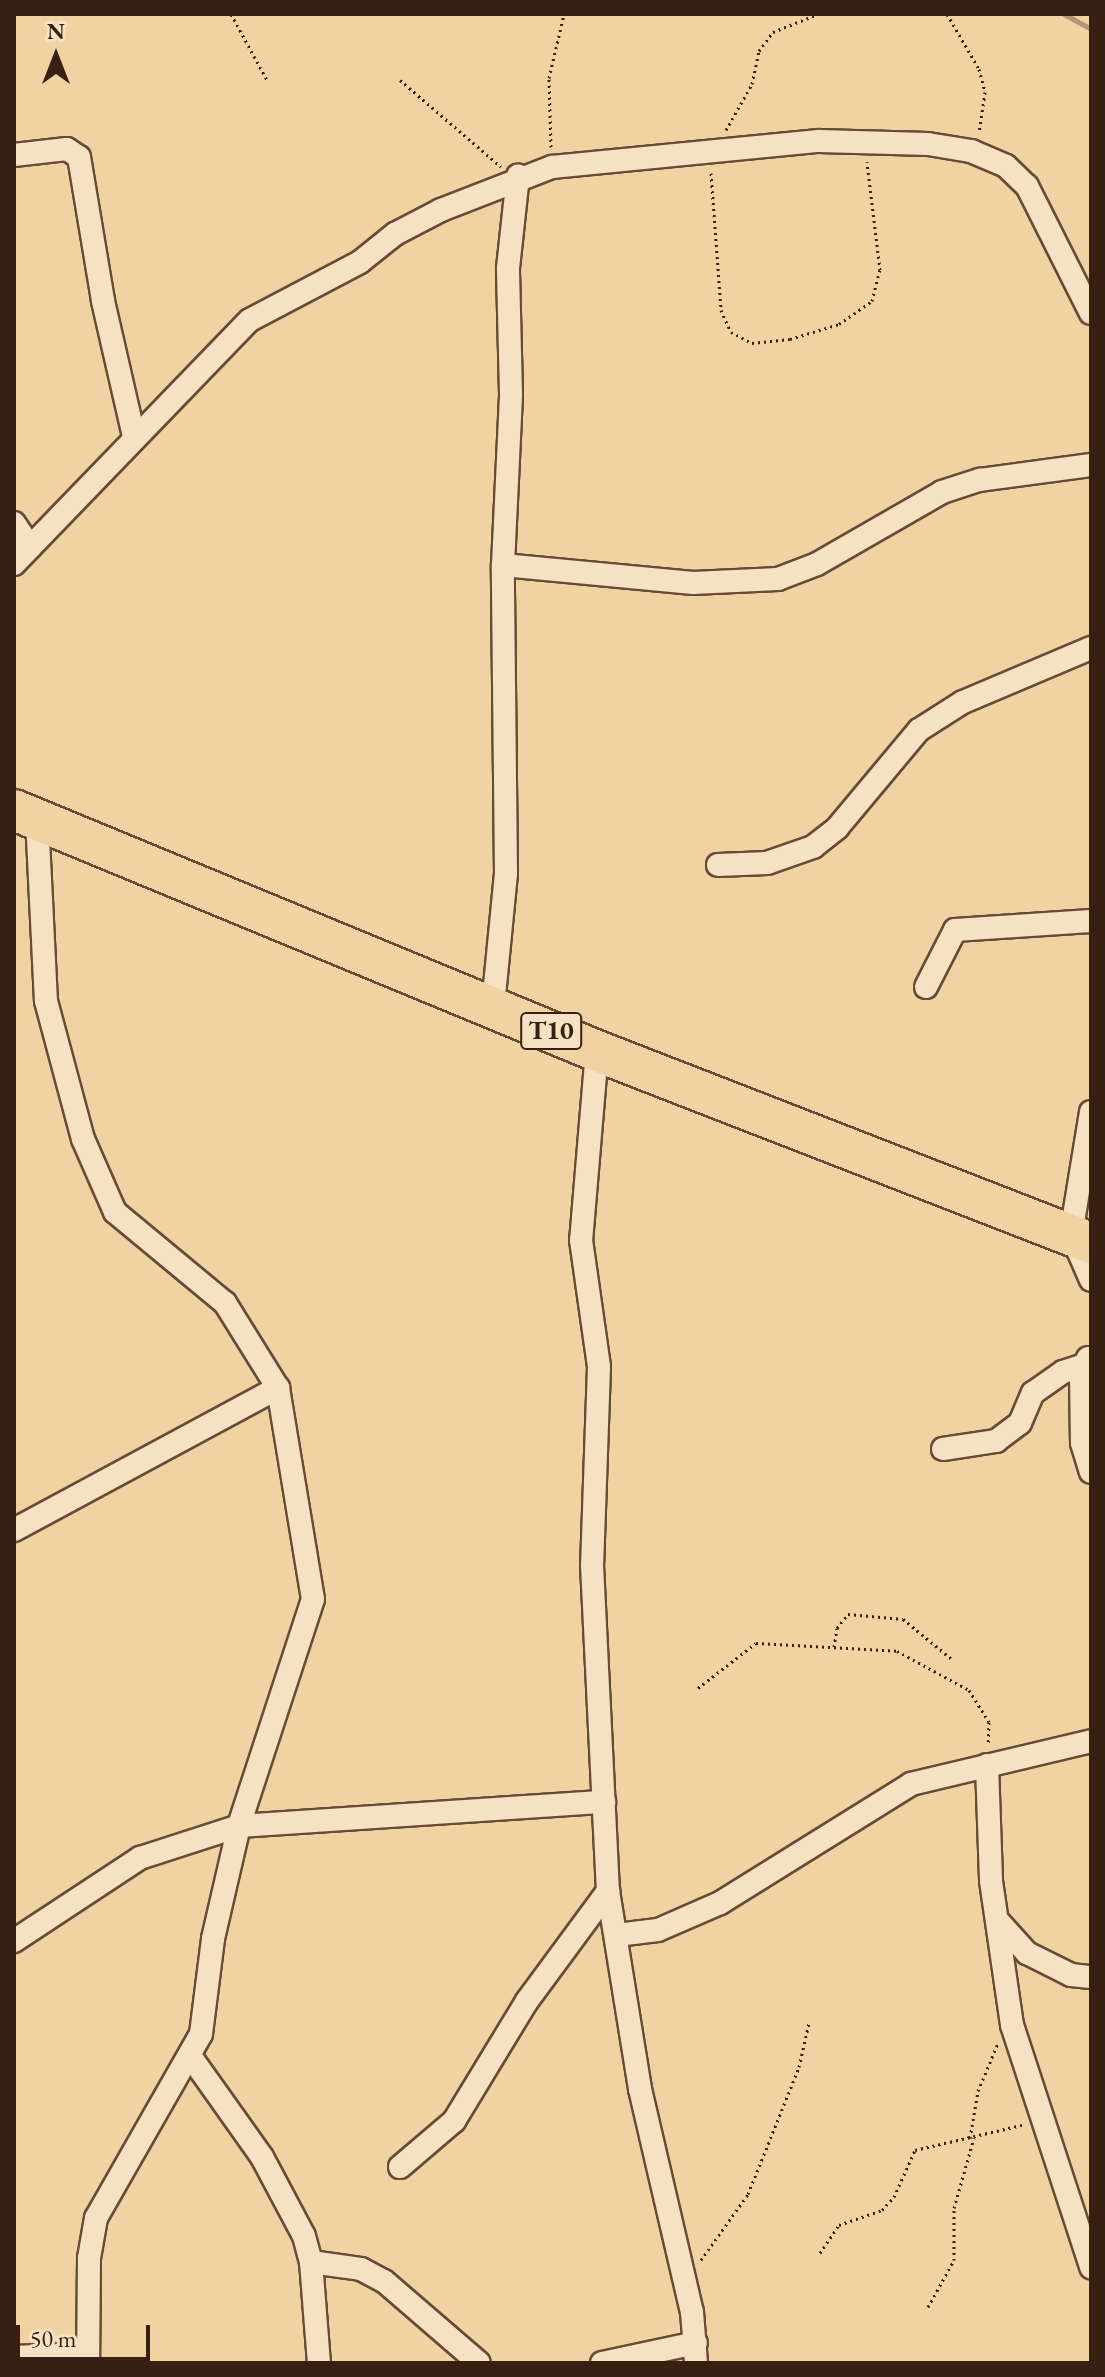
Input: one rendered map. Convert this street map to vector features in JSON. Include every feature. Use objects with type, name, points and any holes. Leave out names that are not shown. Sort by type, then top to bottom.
[{"type":"highway","name":"T10","points":[[25,814],[597,1051],[1081,1239]]},
{"type":"street","points":[[14,564],[134,436],[250,320],[360,262],[395,234],[518,176],[552,167],[866,141],[971,151],[1006,166],[1027,186],[1091,313]]},
{"type":"street","points":[[14,155],[67,149],[79,157],[98,279],[134,436]]},
{"type":"street","points":[[493,1006],[506,874],[503,565],[511,394],[508,268],[518,176]]},
{"type":"street","points":[[503,565],[693,583],[778,579],[817,564],[942,492],[980,480],[1091,465]]},
{"type":"street","points":[[14,523],[30,547]]},
{"type":"street","points":[[718,865],[767,863],[813,847],[837,828],[919,730],[963,702],[1091,648]]},
{"type":"street","points":[[14,2357],[87,2353],[89,2258],[96,2218],[191,2057],[201,2034],[213,1939],[239,1826],[312,1609],[278,1388],[225,1303],[144,1240],[103,1194],[68,1095],[46,1001],[25,814]]},
{"type":"street","points":[[926,987],[955,930],[1091,921]]},
{"type":"street","points":[[597,1051],[581,1240],[599,1367],[592,1565],[608,1891],[648,2135],[684,2278],[696,2353],[602,2363]]},
{"type":"street","points":[[1091,1112],[1081,1239],[1091,1280]]},
{"type":"street","points":[[943,1449],[996,1441],[1020,1423],[1033,1393],[1087,1360]]},
{"type":"street","points":[[1087,1360],[1082,1443],[1091,1472]]},
{"type":"street","points":[[14,1530],[278,1388]]},
{"type":"street","points":[[617,1935],[679,1923],[759,1880],[901,1789],[1091,1741]]},
{"type":"street","points":[[987,1765],[995,1918],[1012,2025],[1091,2267]]},
{"type":"street","points":[[14,1941],[140,1858],[239,1826],[604,1802]]},
{"type":"street","points":[[400,2167],[454,2121],[536,1987],[608,1891]]},
{"type":"street","points":[[995,1918],[1009,1940],[1027,1953],[1071,1975],[1091,1977]]},
{"type":"street","points":[[191,2057],[262,2157],[304,2236],[311,2262],[319,2363]]},
{"type":"street","points":[[311,2262],[361,2269],[384,2281],[479,2363]]},
{"type":"path","points":[[231,14],[268,82]]},
{"type":"path","points":[[552,167],[549,78],[564,14]]},
{"type":"path","points":[[818,14],[773,32],[759,51],[741,108],[710,153],[721,310],[731,332],[752,343],[790,339],[839,324],[872,301],[880,270],[866,141]]},
{"type":"path","points":[[947,14],[979,69],[985,92],[980,131],[971,151]]},
{"type":"path","points":[[400,80],[435,105],[490,160],[518,176]]},
{"type":"path","points":[[834,1647],[837,1628],[848,1614],[903,1619],[953,1660]]},
{"type":"path","points":[[698,1688],[756,1643],[897,1651],[969,1690],[989,1722],[987,1765]]},
{"type":"path","points":[[684,2278],[716,2246],[748,2194],[799,2067],[809,2023]]},
{"type":"path","points":[[928,2307],[954,2260],[954,2208],[972,2138],[978,2091],[1001,2034],[1012,2025]]},
{"type":"path","points":[[820,2253],[839,2225],[882,2210],[894,2197],[915,2150],[972,2138],[1041,2117]]},
{"type":"waterway","points":[[1064,14],[1091,29]]}]
